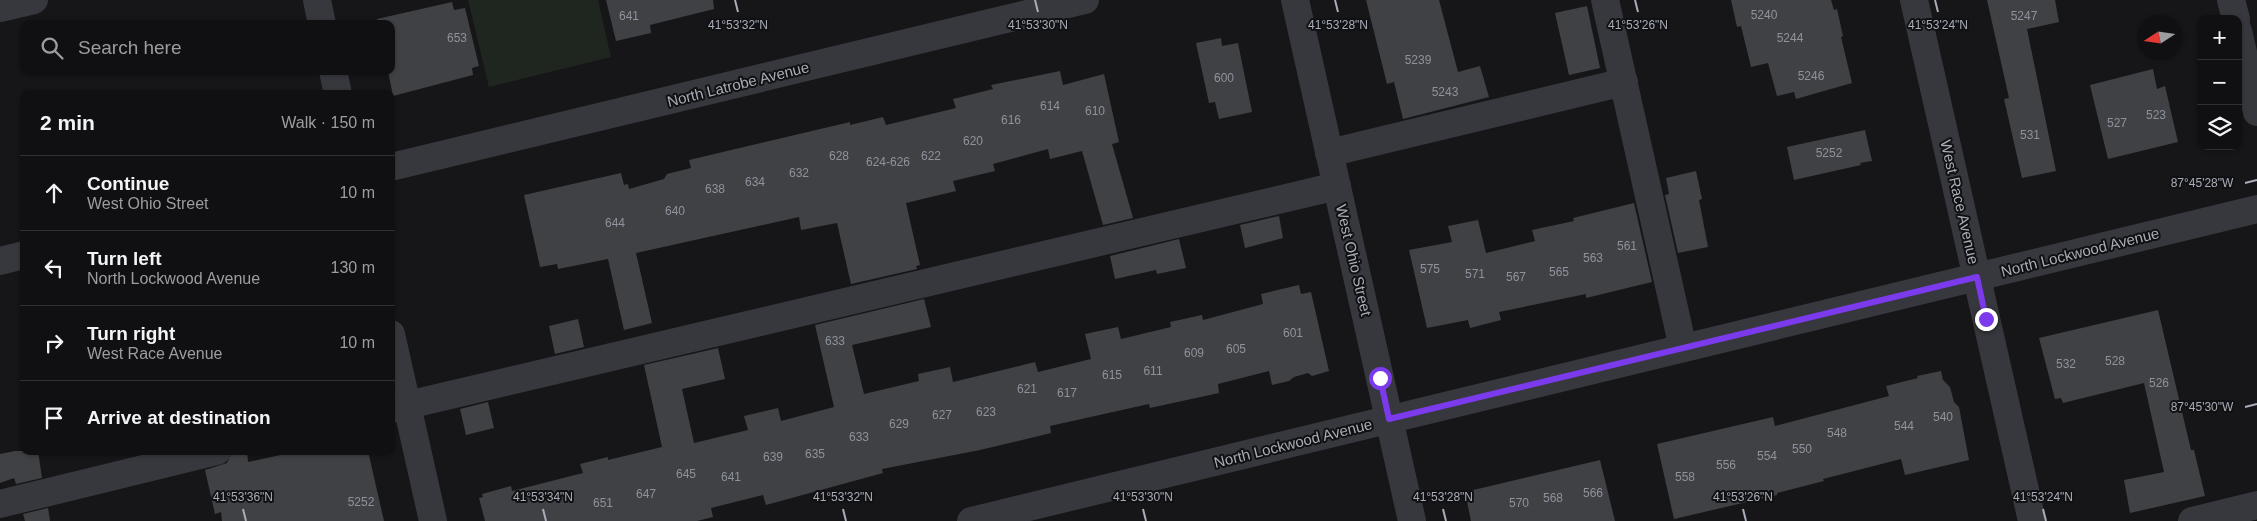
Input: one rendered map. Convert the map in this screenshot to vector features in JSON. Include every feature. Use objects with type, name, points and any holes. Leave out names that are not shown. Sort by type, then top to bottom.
[{"type":"street","points":[[0,8],[34,0]]},
{"type":"street","points":[[317,0],[321,20]]},
{"type":"street","name":"North Latrobe Avenue","points":[[395,166],[1085,0]]},
{"type":"street","name":"West Ohio Street","points":[[1295,0],[1412,521]]},
{"type":"street","points":[[1606,0],[1683,348]]},
{"type":"street","points":[[2231,0],[2235,15]]},
{"type":"street","name":"West Race Avenue","points":[[1920,1],[1977,277],[2032,521]]},
{"type":"street","points":[[2242,47],[2257,112]]},
{"type":"street","points":[[334,75],[337,90]]},
{"type":"street","points":[[1329,153],[1624,82]]},
{"type":"street","points":[[399,407],[1337,186]]},
{"type":"street","name":"North Lockwood Avenue","points":[[971,521],[2257,208]]},
{"type":"street","points":[[0,261],[20,257]]},
{"type":"street","points":[[395,370],[399,407],[433,521]]},
{"type":"street","points":[[0,504],[201,455]]},
{"type":"street","points":[[2192,521],[2257,505]]},
{"type":"shaded area","points":[[468,0],[598,0],[611,57],[489,87]]},
{"type":"building","points":[[606,0],[713,0],[714,9],[650,25],[651,33],[616,41]]},
{"type":"building","points":[[1366,0],[1439,0],[1458,72],[1480,66],[1489,97],[1403,119],[1394,82],[1387,84]]},
{"type":"building","points":[[1731,0],[1831,0],[1834,10],[1837,9],[1843,36],[1841,37],[1852,83],[1796,99],[1794,92],[1777,96],[1768,63],[1751,67],[1741,26],[1737,27]]},
{"type":"building","points":[[1987,0],[2055,0],[2059,22],[2027,29],[2056,171],[2022,178],[2004,99],[2009,98]]},
{"type":"building","points":[[452,2],[454,10],[465,8],[479,66],[472,68],[473,75],[395,95],[395,90],[392,90],[389,75],[395,75],[395,20],[377,19]]},
{"type":"building","points":[[1587,6],[1600,68],[1569,75],[1555,13]]},
{"type":"building","points":[[1221,38],[1222,46],[1238,43],[1252,112],[1219,119],[1215,102],[1209,103],[1196,43]]},
{"type":"building","points":[[2153,69],[2157,89],[2165,86],[2178,142],[2108,159],[2090,85]]},
{"type":"building","points":[[1060,71],[1063,85],[1104,74],[1119,142],[1112,144],[1133,218],[1103,225],[1082,151],[1050,159],[1048,149],[993,164],[995,171],[953,181],[956,191],[906,203],[920,265],[916,266],[917,269],[851,284],[837,223],[801,230],[799,217],[636,253],[652,323],[624,330],[608,259],[558,269],[557,264],[540,267],[524,195],[621,173],[624,185],[628,184],[629,189],[664,179],[667,174],[691,168],[689,160],[850,122],[850,125],[883,117],[886,125],[956,108],[953,99],[993,89],[991,85]]},
{"type":"building","points":[[1865,130],[1872,161],[1794,180],[1787,147]]},
{"type":"building","points":[[1696,171],[1702,199],[1699,200],[1708,247],[1678,253],[1665,195],[1669,194],[1666,178]]},
{"type":"building","points":[[1634,203],[1652,282],[1586,298],[1586,294],[1499,312],[1501,320],[1470,328],[1468,320],[1427,328],[1409,250],[1452,242],[1448,226],[1478,220],[1486,253],[1535,241],[1532,230],[1574,221],[1573,218]]},
{"type":"building","points":[[1279,216],[1283,238],[1245,248],[1240,225]]},
{"type":"building","points":[[1179,239],[1186,268],[1157,274],[1156,270],[1115,279],[1110,256]]},
{"type":"building","points":[[1299,285],[1301,294],[1311,292],[1329,371],[1312,376],[1308,373],[1294,377],[1289,381],[1272,385],[1269,371],[1218,384],[1219,393],[1150,408],[1149,404],[1050,426],[1051,433],[980,450],[882,469],[883,473],[766,505],[763,495],[711,508],[713,517],[697,521],[485,521],[479,498],[483,497],[482,494],[511,486],[512,491],[583,473],[580,464],[608,457],[608,460],[662,447],[644,365],[718,348],[725,379],[682,389],[694,443],[748,430],[744,416],[778,408],[781,421],[834,407],[815,325],[924,299],[931,327],[852,345],[864,394],[919,381],[918,374],[950,367],[953,382],[1035,362],[1038,372],[1091,359],[1085,334],[1118,327],[1121,339],[1171,327],[1170,322],[1202,315],[1203,320],[1263,304],[1261,294]]},
{"type":"building","points":[[2158,310],[2191,450],[2194,450],[2205,496],[2130,513],[2124,480],[2164,472],[2144,383],[2063,403],[2061,398],[2055,399],[2039,338]]},
{"type":"building","points":[[578,319],[584,347],[555,354],[549,326]]},
{"type":"building","points":[[1941,371],[1943,380],[1950,387],[1954,402],[1959,407],[1969,460],[1905,475],[1901,459],[1823,479],[1824,481],[1777,493],[1777,495],[1674,519],[1657,444],[1773,417],[1775,426],[1889,396],[1886,386]]},
{"type":"building","points":[[488,402],[494,428],[466,435],[460,409]]},
{"type":"building","points":[[20,451],[20,455],[39,455],[42,478],[16,484],[14,478],[0,483],[0,454]]},
{"type":"building","points":[[230,455],[247,455],[248,462],[280,455],[369,455],[384,521],[222,521],[221,512],[215,514],[205,470],[227,463]]},
{"type":"building","points":[[1600,460],[1615,521],[1471,521],[1465,492]]},
{"type":"building","points":[[48,508],[50,521],[25,521],[23,514]]},
{"type":"route","points":[[1380,378],[1389,419],[1977,277],[1986,319]]}]
